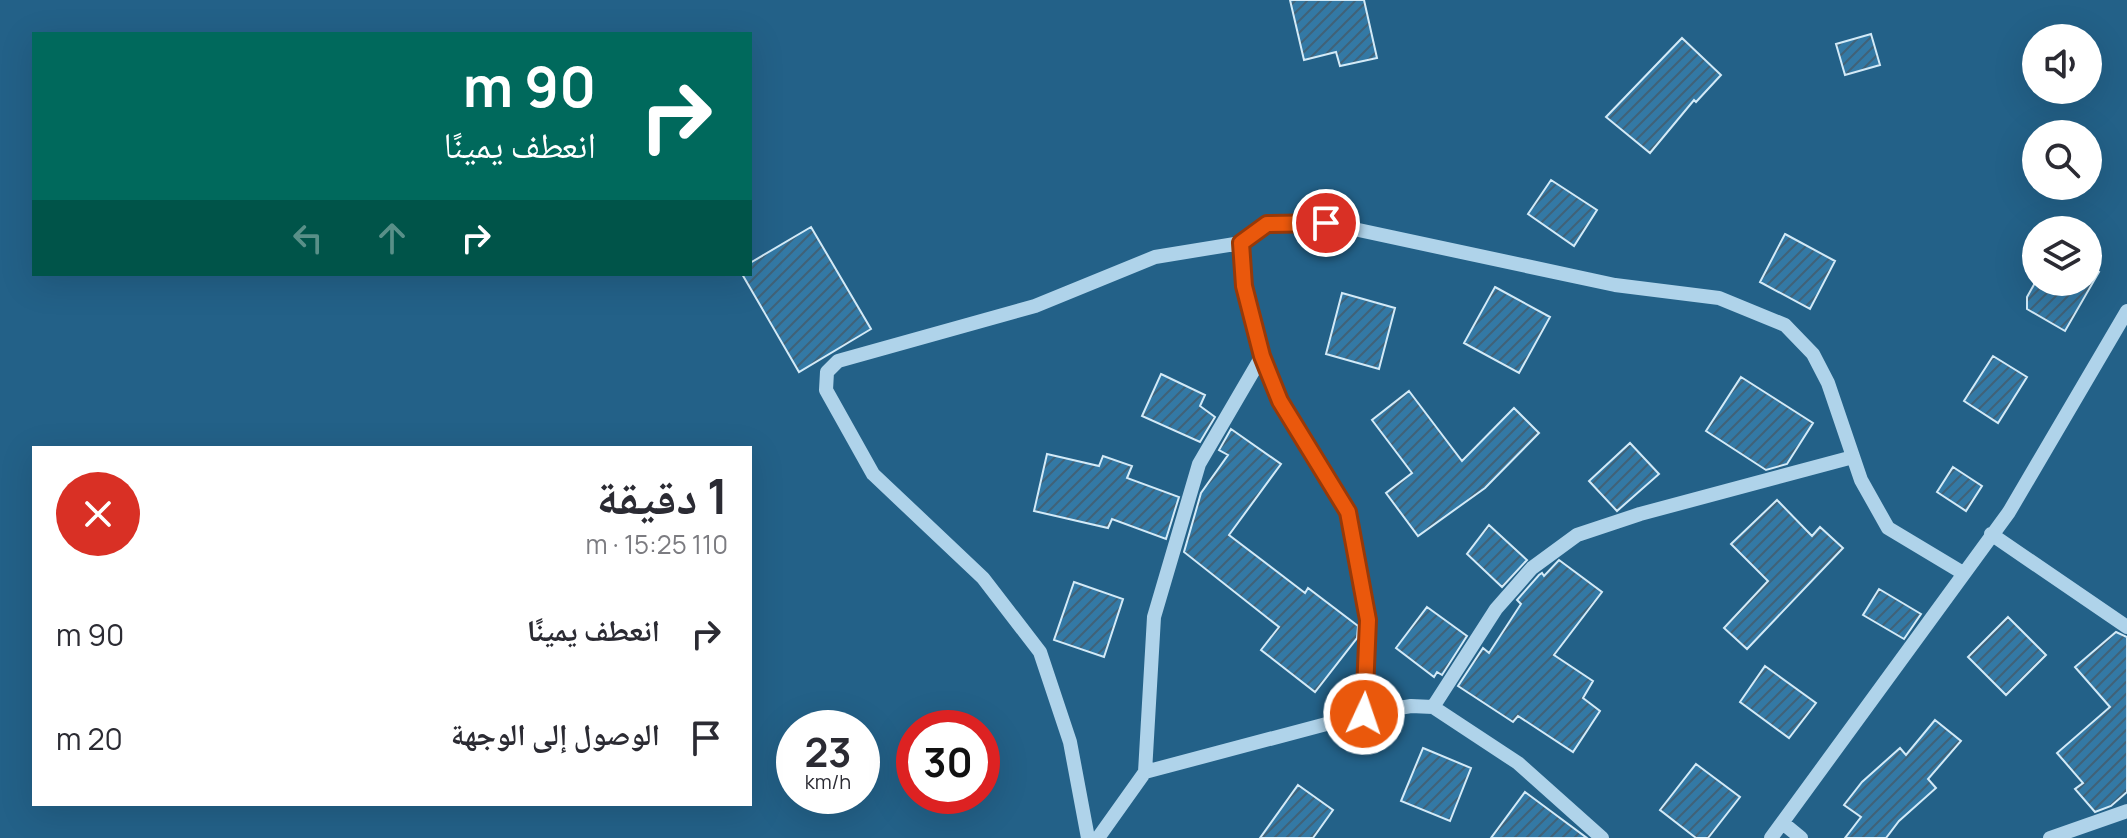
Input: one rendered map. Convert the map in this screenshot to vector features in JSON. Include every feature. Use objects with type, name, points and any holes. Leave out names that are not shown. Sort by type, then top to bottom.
[{"type":"street","points":[[1088,838],[1070,742],[1040,652],[983,578],[873,474],[826,390],[827,372],[838,361],[1035,306],[1155,257],[1241,243],[1267,224],[1326,223],[1615,285],[1719,298],[1785,325],[1813,354],[1828,383],[1861,480],[1888,528],[1963,573]]},
{"type":"street","points":[[1241,243],[1244,286],[1262,356],[1280,401],[1348,512],[1368,620],[1364,714]]},
{"type":"street","points":[[1771,838],[2009,512],[2127,311]]},
{"type":"street","points":[[1098,838],[1145,772],[1154,617],[1199,464],[1262,356]]},
{"type":"street","points":[[1433,707],[1496,609],[1532,568],[1577,535],[1640,514],[1853,457]]},
{"type":"street","points":[[1991,534],[2127,627]]},
{"type":"street","points":[[1145,772],[1364,714],[1411,706],[1433,707],[1518,763],[1602,838]]},
{"type":"street","points":[[2050,838],[2127,811]]},
{"type":"street","points":[[1784,824],[1801,838]]},
{"type":"building","points":[[1290,0],[1364,0],[1377,58],[1340,66],[1336,52],[1304,60]]},
{"type":"building","points":[[1871,34],[1880,65],[1845,75],[1836,44]]},
{"type":"building","points":[[1682,38],[1721,75],[1696,102],[1694,100],[1650,153],[1606,117]]},
{"type":"building","points":[[1551,180],[1597,210],[1574,246],[1528,214]]},
{"type":"building","points":[[811,227],[871,329],[799,372],[743,276],[752,276],[752,262]]},
{"type":"building","points":[[1785,234],[1835,261],[1810,309],[1760,282]]},
{"type":"building","points":[[1495,287],[1550,317],[1519,373],[1464,343]]},
{"type":"building","points":[[1342,293],[1395,308],[1379,369],[1326,354]]},
{"type":"building","points":[[2085,296],[2065,331],[2027,309],[2027,297]]},
{"type":"building","points":[[1993,356],[2027,377],[1998,423],[1964,401]]},
{"type":"building","points":[[1161,374],[1205,395],[1200,406],[1215,417],[1200,442],[1142,416]]},
{"type":"building","points":[[1741,377],[1813,423],[1787,464],[1766,470],[1706,431]]},
{"type":"building","points":[[1409,391],[1462,461],[1514,408],[1539,433],[1485,488],[1418,536],[1386,493],[1412,473],[1372,420]]},
{"type":"building","points":[[1231,429],[1281,464],[1229,535],[1305,593],[1308,588],[1358,626],[1357,638],[1315,692],[1261,650],[1279,627],[1184,552],[1201,493],[1228,455],[1219,450]]},
{"type":"building","points":[[1630,443],[1659,474],[1617,511],[1589,481]]},
{"type":"building","points":[[1047,454],[1099,466],[1103,456],[1132,466],[1127,478],[1179,497],[1166,539],[1112,519],[1108,528],[1034,511]]},
{"type":"building","points":[[1953,467],[1982,486],[1966,511],[1937,492]]},
{"type":"building","points":[[1777,500],[1812,536],[1820,527],[1843,548],[1747,649],[1724,628],[1768,581],[1731,544]]},
{"type":"building","points":[[1489,525],[1527,560],[1502,587],[1467,554]]},
{"type":"building","points":[[1559,560],[1602,592],[1554,655],[1593,681],[1583,698],[1600,711],[1573,752],[1518,716],[1513,722],[1458,686],[1483,648],[1489,653],[1521,604],[1517,600],[1539,575],[1542,573],[1544,576]]},
{"type":"building","points":[[1074,582],[1123,599],[1104,657],[1054,640]]},
{"type":"building","points":[[1879,589],[1921,614],[1904,639],[1863,615]]},
{"type":"building","points":[[1427,607],[1467,636],[1442,675],[1437,672],[1434,677],[1396,648]]},
{"type":"building","points":[[2008,617],[2046,655],[2006,695],[1968,657]]},
{"type":"building","points":[[2116,632],[2127,637],[2127,792],[2111,806],[2095,812],[2075,789],[2083,783],[2057,753],[2110,707],[2075,667]]},
{"type":"building","points":[[1765,666],[1816,703],[1789,738],[1740,702]]},
{"type":"building","points":[[1935,720],[1961,741],[1928,779],[1936,788],[1899,821],[1886,838],[1845,838],[1861,817],[1844,805],[1862,782],[1900,748],[1906,755]]},
{"type":"building","points":[[1423,748],[1471,768],[1450,821],[1401,801]]},
{"type":"building","points":[[1696,764],[1740,797],[1708,838],[1696,838],[1660,810]]},
{"type":"building","points":[[1298,785],[1333,810],[1313,838],[1260,838]]},
{"type":"building","points":[[1525,792],[1587,838],[1491,838]]},
{"type":"route","points":[[1326,223],[1267,224],[1241,243],[1244,286],[1262,356],[1280,401],[1348,512],[1368,620],[1364,714]]}]
